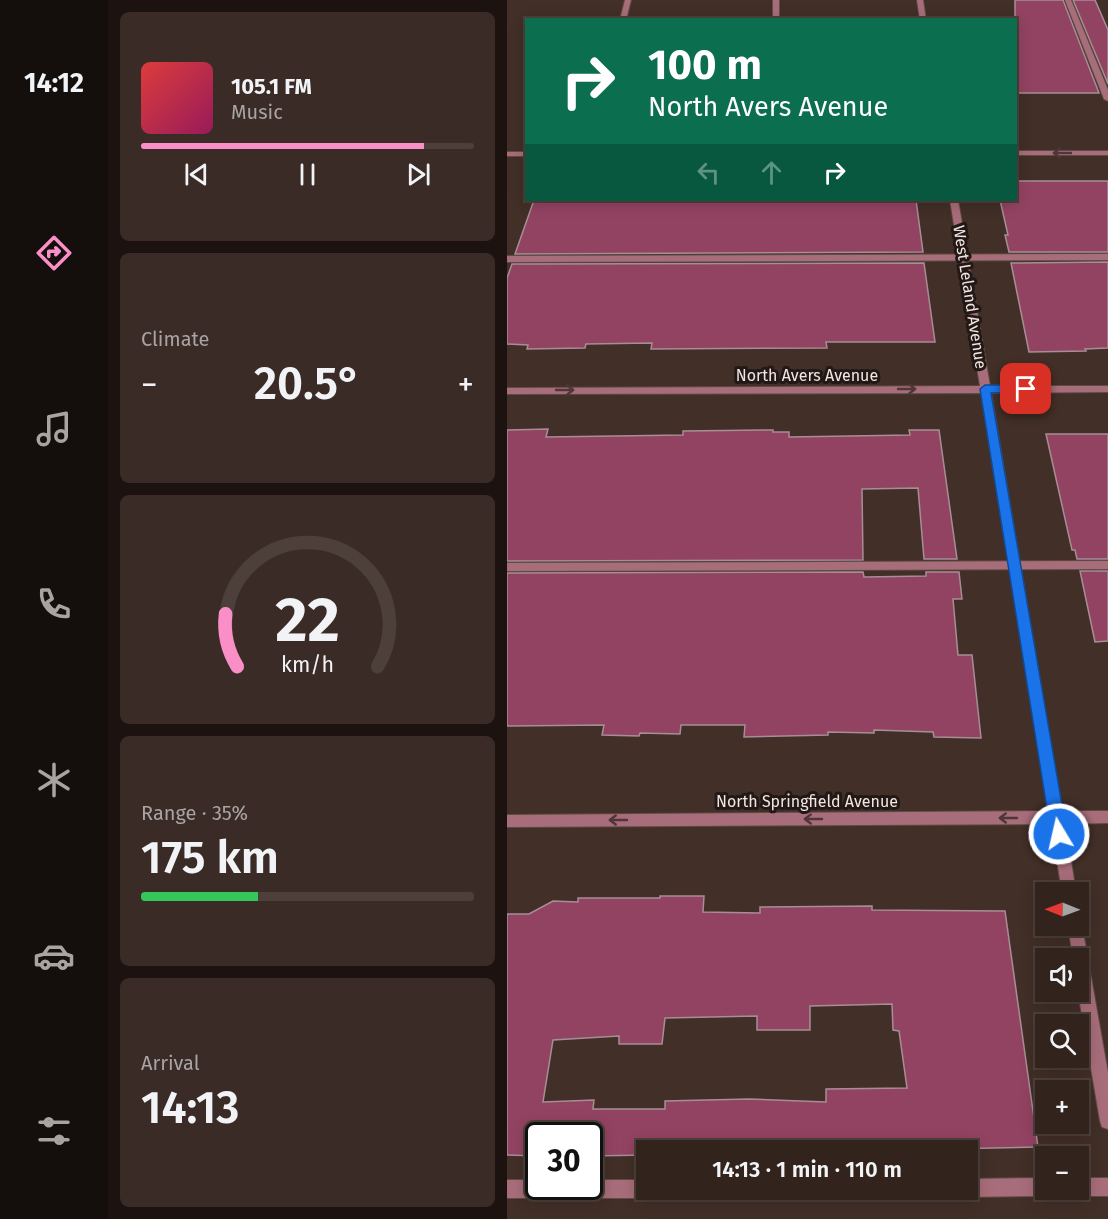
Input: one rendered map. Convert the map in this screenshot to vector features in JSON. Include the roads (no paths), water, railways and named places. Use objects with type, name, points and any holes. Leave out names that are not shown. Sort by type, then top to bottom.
[{"type":"street","points":[[624,18],[628,0]]},
{"type":"street","points":[[776,18],[777,0]]},
{"type":"street","points":[[920,0],[924,18]]},
{"type":"street","points":[[1068,0],[1108,99]]},
{"type":"street","points":[[1017,153],[1108,153]]},
{"type":"street","points":[[507,154],[525,154]]},
{"type":"street","name":"West Leland Avenue","points":[[954,201],[1067,882]]},
{"type":"street","points":[[507,259],[1108,257]]},
{"type":"street","name":"North Avers Avenue","points":[[507,391],[1108,389]]},
{"type":"street","points":[[507,567],[1108,566]]},
{"type":"street","name":"North Springfield Avenue","points":[[507,820],[1108,817]]},
{"type":"street","points":[[1077,936],[1108,1121]]},
{"type":"street","points":[[978,1188],[1035,1187]]},
{"type":"street","points":[[1089,1187],[1108,1187]]},
{"type":"street","points":[[507,1189],[636,1189]]}]
